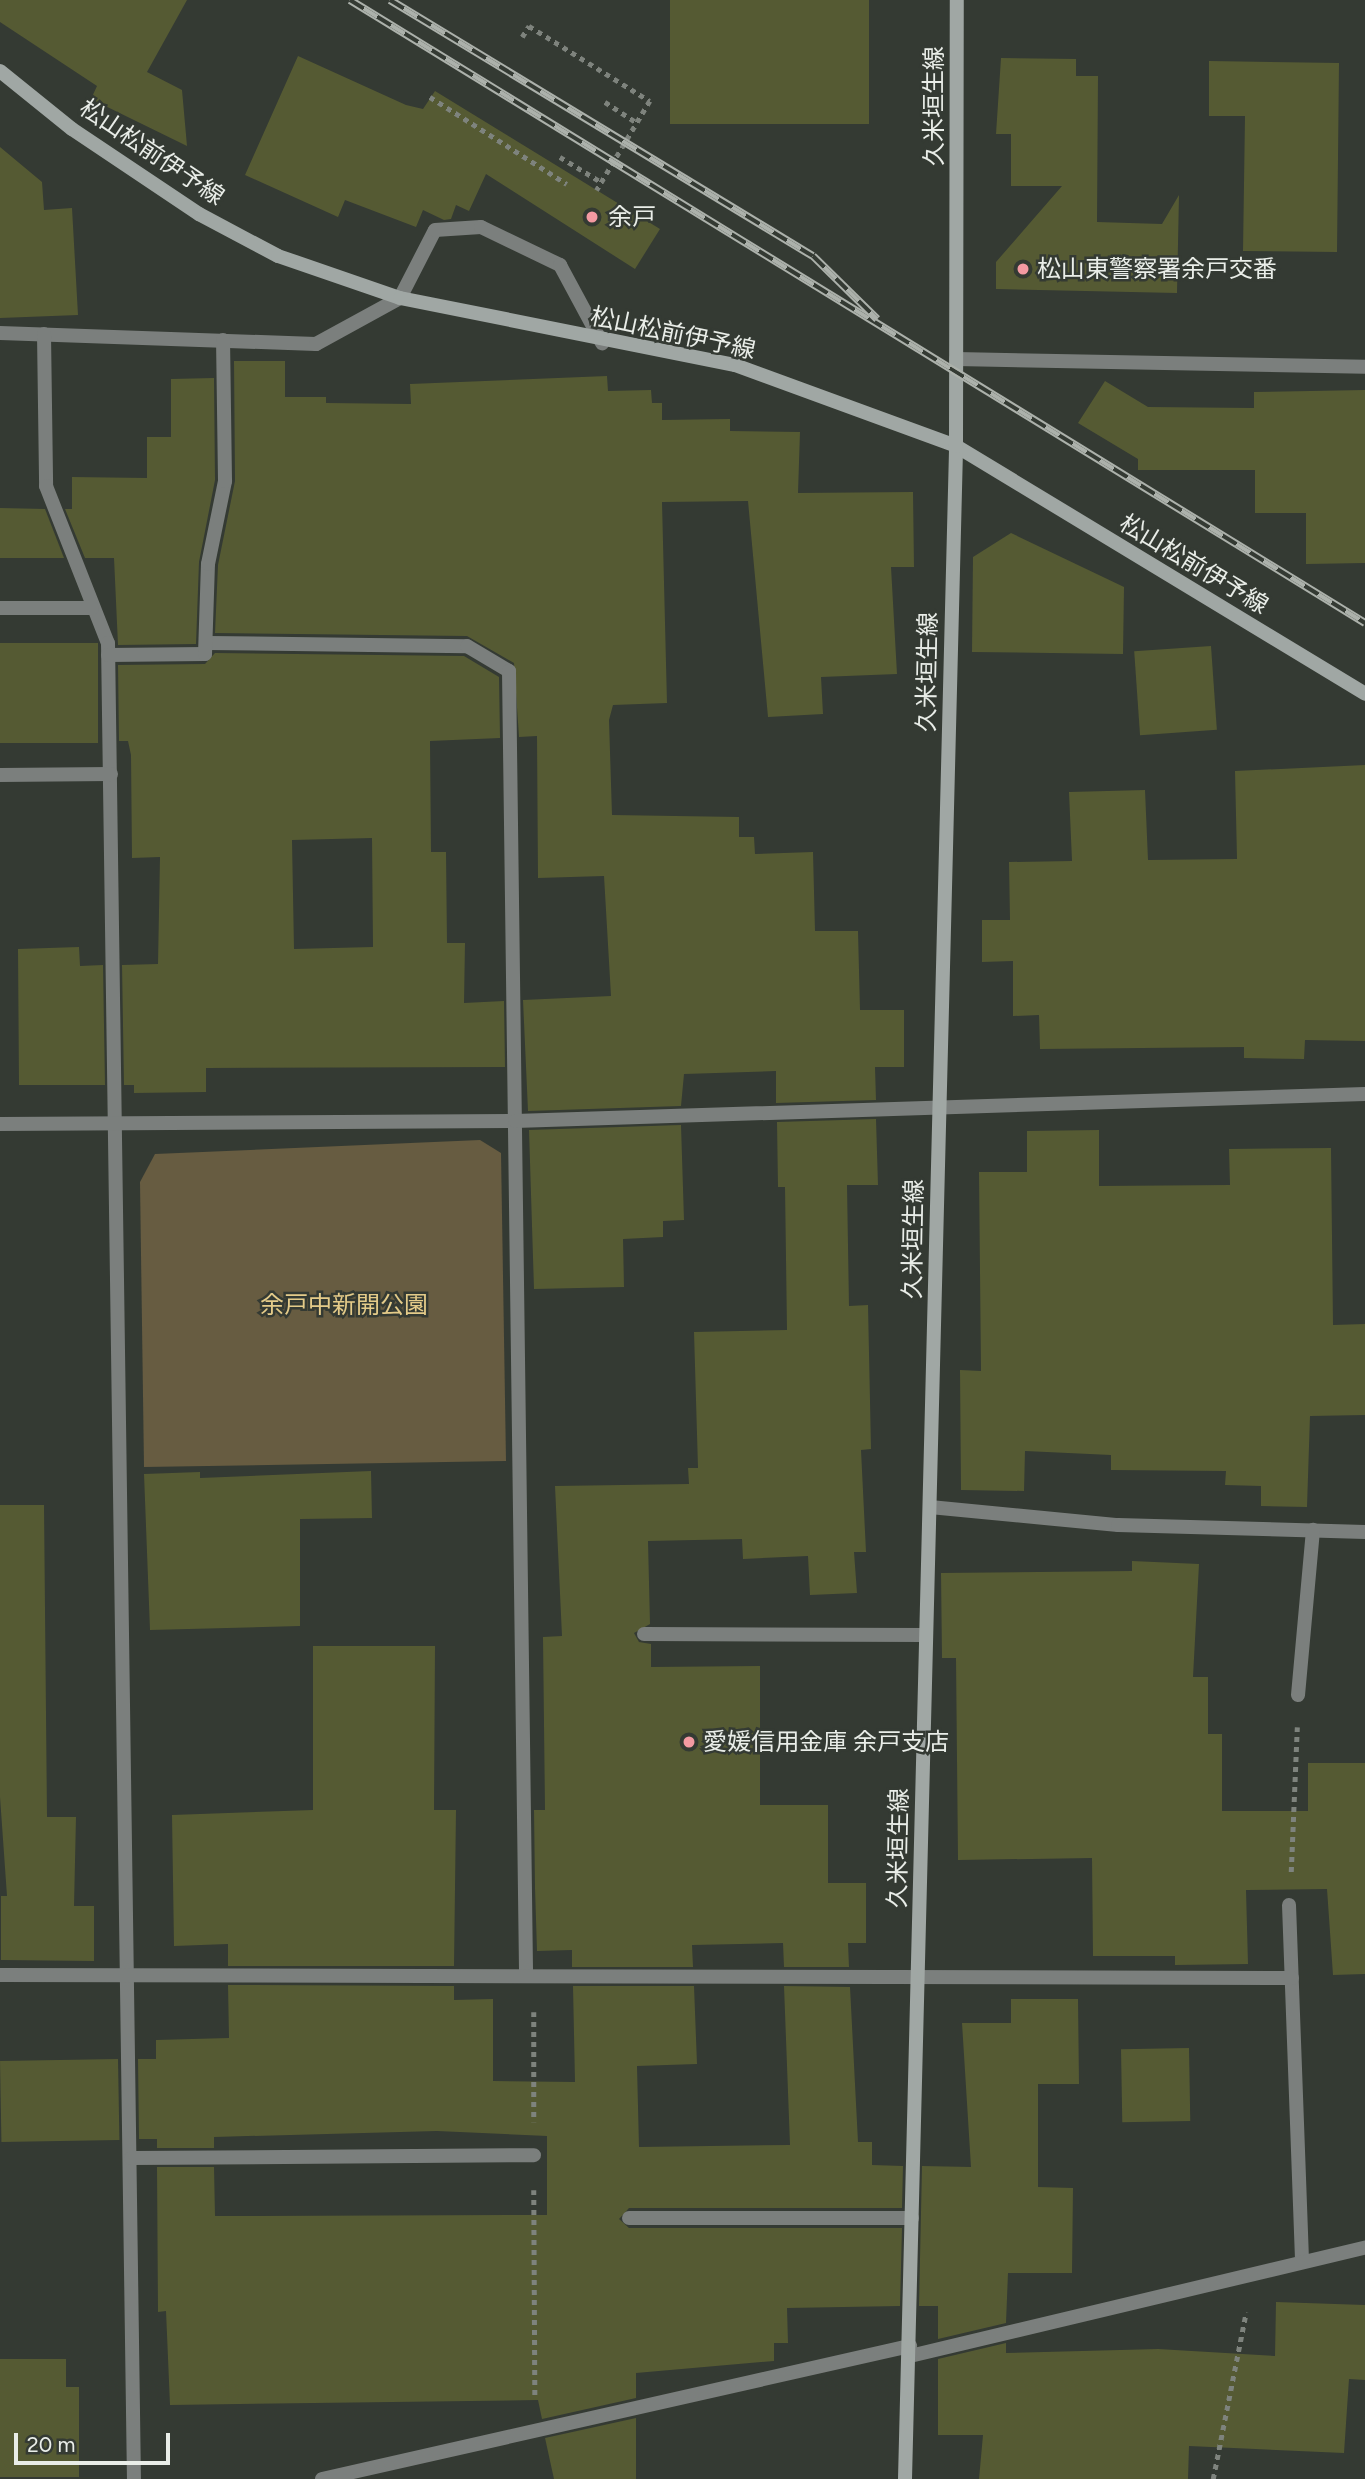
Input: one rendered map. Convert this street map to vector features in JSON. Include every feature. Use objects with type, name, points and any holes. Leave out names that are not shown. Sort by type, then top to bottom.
[{"type":"main road","name":"久米垣生線","points":[[905,2479],[956,446],[957,0]]},
{"type":"main road","name":"松山松前伊予線","points":[[0,71],[72,129],[199,214],[278,256],[400,298],[602,343],[735,365],[956,446],[1365,694]]},
{"type":"street","points":[[0,333],[316,344],[400,298],[435,230],[481,227],[560,265],[602,343]]},
{"type":"street","points":[[44,334],[46,486],[108,655],[131,1973],[134,2479]]},
{"type":"street","points":[[108,655],[205,654],[208,643],[208,564],[225,481],[223,340]]},
{"type":"street","points":[[956,359],[1365,367]]},
{"type":"street","points":[[0,608],[92,608]]},
{"type":"street","points":[[208,643],[467,646],[509,671],[530,1975]]},
{"type":"street","points":[[0,775],[111,774]]},
{"type":"street","points":[[0,1124],[515,1121],[938,1111],[1365,1094]]},
{"type":"street","points":[[930,1507],[1118,1525],[1365,1532]]},
{"type":"street","points":[[1298,1695],[1314,1530]]},
{"type":"street","points":[[644,1634],[926,1635]]},
{"type":"street","points":[[1289,1905],[1302,2262]]},
{"type":"street","points":[[0,1975],[131,1973],[1292,1978]]},
{"type":"street","points":[[131,2158],[534,2155]]},
{"type":"street","points":[[629,2218],[912,2218]]},
{"type":"street","points":[[322,2479],[910,2351],[1365,2248]]},
{"type":"path","points":[[522,37],[529,26],[650,101],[597,190]]},
{"type":"path","points":[[430,97],[567,184]]},
{"type":"path","points":[[606,102],[637,123]]},
{"type":"path","points":[[560,157],[601,182]]},
{"type":"path","points":[[1289,1905],[1298,1695]]},
{"type":"path","points":[[530,1975],[535,2431]]},
{"type":"path","points":[[1213,2479],[1254,2273]]},
{"type":"green space","name":"余戸中新開公園","points":[[480,1140],[501,1153],[506,1461],[144,1467],[140,1182],[155,1154]]},
{"type":"building","points":[[0,0],[187,0],[147,72],[182,90],[187,146],[91,99],[97,86],[0,22]]},
{"type":"building","points":[[670,0],[869,0],[869,124],[670,124]]},
{"type":"building","points":[[298,56],[406,105],[423,109],[435,91],[660,229],[635,269],[486,174],[469,211],[456,205],[451,219],[444,220],[423,210],[416,227],[345,200],[338,217],[245,175]]},
{"type":"building","points":[[1001,58],[1076,59],[1076,76],[1098,76],[1097,222],[1162,224],[1179,195],[1177,293],[996,289],[996,262],[1062,186],[1011,186],[1011,134],[996,134]]},
{"type":"building","points":[[1209,61],[1339,63],[1337,252],[1243,251],[1245,116],[1209,116]]},
{"type":"building","points":[[0,147],[42,182],[44,210],[72,208],[78,315],[0,318]]},
{"type":"building","points":[[234,361],[285,361],[285,397],[326,397],[326,403],[411,404],[410,384],[607,376],[608,391],[651,390],[652,403],[662,403],[662,420],[730,419],[730,431],[800,432],[798,493],[913,492],[914,567],[891,567],[897,674],[821,677],[823,714],[768,717],[748,501],[662,502],[667,703],[613,705],[609,720],[612,815],[739,817],[739,837],[754,837],[755,854],[813,852],[815,931],[858,931],[860,1010],[904,1010],[904,1067],[875,1067],[876,1100],[776,1103],[776,1071],[684,1074],[681,1106],[528,1111],[523,1000],[611,996],[604,876],[538,878],[537,736],[519,737],[514,663],[467,636],[215,633],[218,565],[235,481]]},
{"type":"building","points":[[214,378],[215,480],[199,562],[196,644],[118,645],[114,558],[85,558],[65,509],[72,509],[72,477],[147,478],[147,437],[171,437],[171,379]]},
{"type":"building","points":[[1105,381],[1148,407],[1254,408],[1254,392],[1365,390],[1365,563],[1306,564],[1306,513],[1255,513],[1255,470],[1138,470],[1138,459],[1078,423]]},
{"type":"building","points":[[0,508],[45,509],[64,558],[0,558]]},
{"type":"building","points":[[1011,533],[1124,587],[1123,654],[972,652],[973,557]]},
{"type":"building","points":[[0,643],[98,643],[98,743],[0,743]]},
{"type":"building","points":[[1211,646],[1217,730],[1140,735],[1134,651]]},
{"type":"building","points":[[215,653],[464,656],[499,677],[500,738],[430,741],[431,852],[446,852],[447,943],[465,943],[464,1003],[504,1001],[505,1067],[206,1068],[206,1092],[134,1093],[134,1085],[124,1085],[122,965],[158,964],[160,857],[132,858],[131,755],[128,741],[119,741],[118,665],[205,664]],"holes":[[[372,838],[373,947],[294,949],[292,840]]]},
{"type":"building","points":[[1365,765],[1365,1041],[1305,1040],[1304,1059],[1244,1058],[1244,1047],[1040,1049],[1039,1015],[1013,1016],[1013,961],[982,962],[982,920],[1010,920],[1009,862],[1072,861],[1069,792],[1145,790],[1148,860],[1237,859],[1235,771]]},
{"type":"building","points":[[79,947],[80,966],[103,965],[105,1085],[19,1085],[18,949]]},
{"type":"building","points":[[876,1119],[878,1185],[847,1185],[849,1306],[868,1305],[871,1449],[861,1450],[866,1552],[854,1552],[857,1593],[810,1595],[808,1556],[743,1559],[742,1539],[648,1541],[650,1624],[634,1633],[639,1642],[651,1644],[651,1667],[760,1666],[760,1805],[828,1805],[828,1883],[866,1883],[866,1943],[848,1943],[849,1967],[784,1967],[783,1943],[692,1945],[693,1967],[572,1967],[572,1950],[537,1951],[534,1810],[545,1810],[543,1637],[562,1636],[555,1486],[689,1484],[688,1468],[698,1468],[694,1332],[787,1330],[785,1187],[778,1187],[777,1122]]},
{"type":"building","points":[[681,1125],[684,1220],[663,1221],[663,1237],[623,1239],[624,1287],[534,1289],[529,1130]]},
{"type":"building","points":[[1099,1130],[1099,1186],[1230,1185],[1229,1149],[1331,1148],[1333,1325],[1365,1324],[1365,1415],[1310,1416],[1307,1507],[1261,1506],[1261,1486],[1225,1485],[1226,1471],[1111,1470],[1111,1455],[1025,1451],[1024,1491],[961,1490],[960,1370],[981,1371],[979,1172],[1027,1172],[1027,1131]]},
{"type":"building","points":[[371,1471],[372,1518],[300,1519],[300,1626],[150,1630],[144,1474],[200,1472],[200,1478]]},
{"type":"building","points":[[0,1505],[44,1505],[47,1817],[76,1817],[74,1906],[94,1906],[94,1961],[1,1960],[1,1896],[7,1896],[0,1797]]},
{"type":"building","points":[[1132,1561],[1199,1564],[1193,1677],[1208,1677],[1208,1734],[1222,1734],[1222,1811],[1308,1811],[1308,1763],[1365,1763],[1365,1974],[1333,1975],[1327,1889],[1246,1890],[1248,1964],[1175,1965],[1175,1956],[1093,1956],[1092,1858],[958,1860],[956,1658],[942,1658],[941,1573],[1132,1571]]},
{"type":"building","points":[[313,1646],[435,1646],[434,1810],[456,1810],[454,1966],[228,1966],[228,1944],[174,1946],[172,1815],[313,1810]]},
{"type":"building","points":[[228,1985],[454,1986],[454,2000],[493,1999],[493,2081],[575,2082],[573,1986],[694,1986],[697,2064],[637,2066],[639,2147],[790,2145],[784,1986],[850,1987],[858,2142],[872,2142],[872,2165],[903,2166],[902,2208],[629,2208],[619,2219],[629,2228],[902,2228],[900,2306],[787,2308],[788,2343],[774,2343],[774,2361],[636,2373],[636,2398],[542,2419],[538,2400],[170,2405],[166,2311],[158,2312],[157,2167],[214,2167],[215,2216],[547,2215],[547,2136],[437,2131],[214,2137],[214,2148],[157,2148],[157,2139],[139,2139],[138,2059],[156,2059],[156,2040],[229,2038]]},
{"type":"building","points":[[1011,1999],[1078,1999],[1079,2084],[1038,2084],[1038,2187],[1073,2188],[1072,2273],[1008,2273],[1006,2323],[938,2339],[938,2306],[919,2306],[922,2166],[971,2167],[962,2023],[1011,2023]]},
{"type":"building","points":[[1189,2048],[1190,2121],[1122,2122],[1121,2049]]},
{"type":"building","points":[[118,2059],[119,2140],[1,2142],[0,2061]]},
{"type":"building","points":[[1276,2302],[1365,2305],[1365,2380],[1349,2379],[1344,2453],[1189,2446],[1188,2479],[979,2479],[983,2435],[938,2435],[938,2359],[1006,2343],[1006,2353],[1158,2349],[1275,2356]]},
{"type":"building","points":[[0,2359],[66,2359],[66,2387],[79,2387],[79,2477],[0,2477]]},
{"type":"building","points":[[636,2418],[636,2479],[554,2479],[545,2438]]},
{"type":"railway","points":[[350,0],[1365,623]]},
{"type":"railway","points":[[390,0],[813,256],[877,319]]},
{"type":"place","name":"余戸","points":[[592,217]]},
{"type":"place","name":"松山東警察署余戸交番","points":[[1023,269]]},
{"type":"place","name":"愛媛信用金庫 余戸支店","points":[[689,1742]]}]
